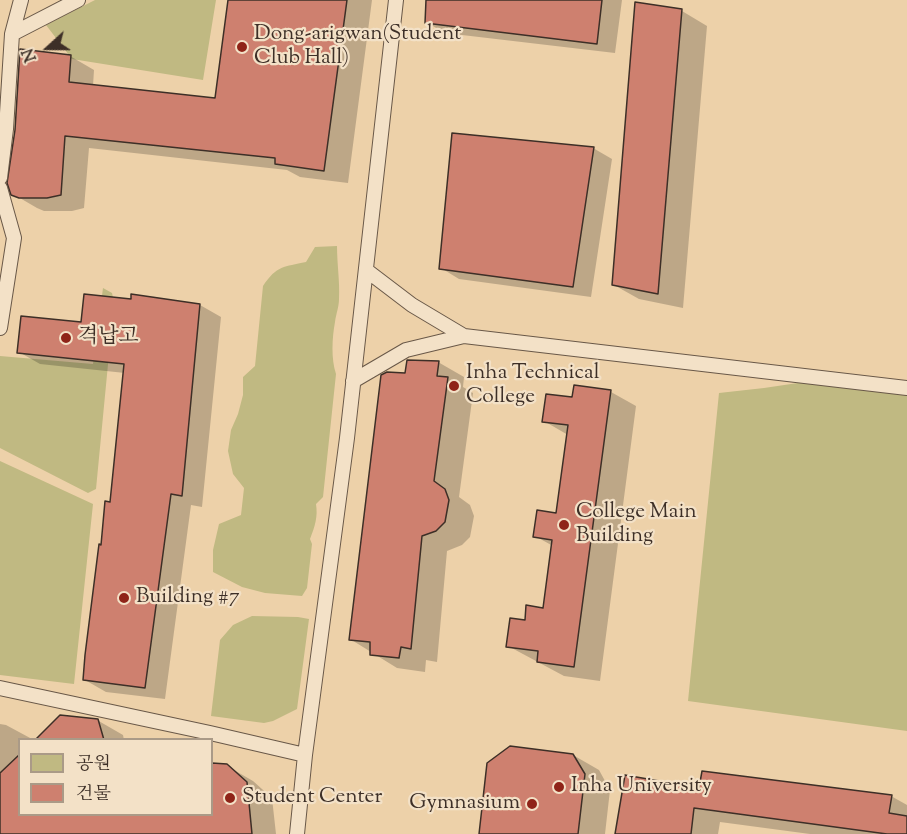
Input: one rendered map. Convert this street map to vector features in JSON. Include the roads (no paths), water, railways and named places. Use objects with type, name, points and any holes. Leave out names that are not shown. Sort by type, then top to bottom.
[{"type":"lane","points":[[0,178],[6,129],[12,33],[21,0]]},
{"type":"lane","points":[[12,33],[78,0]]},
{"type":"lane","points":[[297,834],[305,755],[344,461],[396,0]]},
{"type":"lane","points":[[0,188],[14,238],[0,328]]},
{"type":"lane","points":[[366,270],[412,305],[464,336]]},
{"type":"lane","points":[[353,381],[406,350],[464,336],[907,388]]},
{"type":"lane","points":[[0,688],[305,755]]},
{"type":"place","name":"Dong-arigwan(Student Club Hall)","points":[[242,47]]},
{"type":"place","name":"격납고","points":[[66,338]]},
{"type":"place","name":"Inha Technical College","points":[[454,386]]},
{"type":"place","name":"College Main Building","points":[[564,525]]},
{"type":"place","name":"Building #7","points":[[124,598]]},
{"type":"place","name":"Inha University","points":[[559,787]]},
{"type":"place","name":"Student Center","points":[[230,798]]},
{"type":"place","name":"Gymnasium","points":[[532,804]]}]
